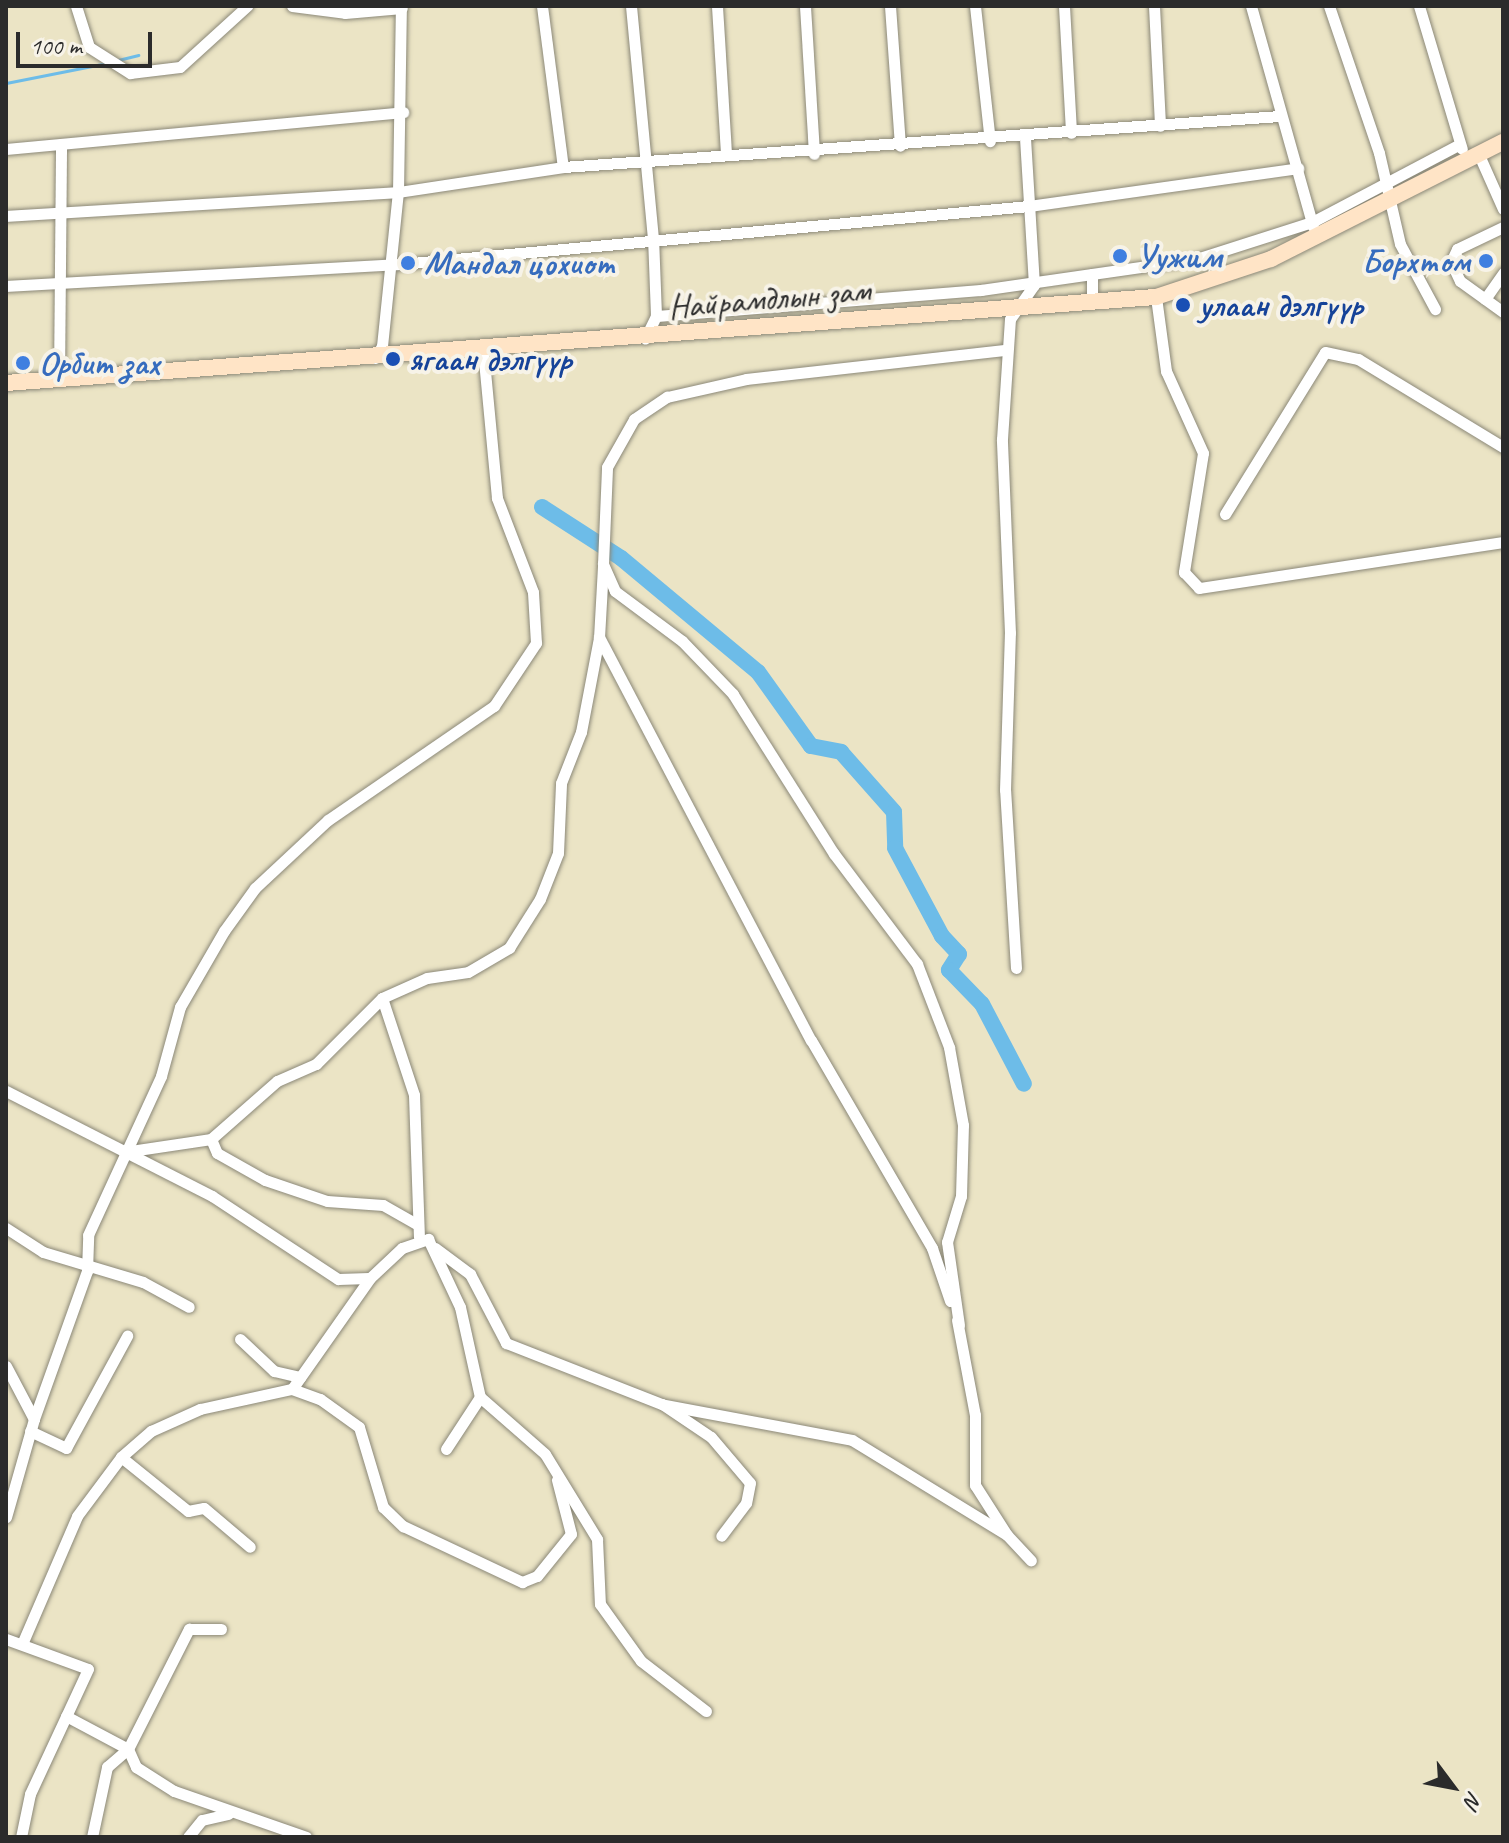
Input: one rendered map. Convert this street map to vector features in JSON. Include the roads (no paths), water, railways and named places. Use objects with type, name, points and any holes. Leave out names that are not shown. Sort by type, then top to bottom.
[{"type":"main road","name":"Найрамдлын зам","points":[[6,383],[373,361],[1156,297],[1222,280],[1314,230],[1392,202],[1503,142]]},
{"type":"street","points":[[76,6],[89,47],[130,73],[180,67],[247,6]]},
{"type":"street","points":[[292,6],[345,13],[402,7],[403,112],[398,192],[382,346],[373,361]]},
{"type":"street","points":[[542,6],[563,167]]},
{"type":"street","points":[[631,6],[653,237],[656,316],[645,339]]},
{"type":"street","points":[[717,6],[726,155]]},
{"type":"street","points":[[805,6],[814,154]]},
{"type":"street","points":[[890,6],[900,146]]},
{"type":"street","points":[[975,6],[990,141]]},
{"type":"street","points":[[1064,6],[1071,133]]},
{"type":"street","points":[[1154,6],[1160,126]]},
{"type":"street","points":[[1251,6],[1279,116],[1298,168],[1314,230]]},
{"type":"street","points":[[1329,6],[1387,182],[1400,244],[1435,309]]},
{"type":"street","points":[[1419,6],[1460,144],[1503,209]]},
{"type":"street","points":[[6,149],[403,112]]},
{"type":"street","points":[[6,216],[63,210],[398,192],[563,167],[726,155],[814,154],[1279,116]]},
{"type":"street","points":[[1016,968],[1005,790],[1006,350],[1013,308],[1034,282],[1025,138]]},
{"type":"street","points":[[59,380],[65,285],[61,144]]},
{"type":"street","points":[[656,316],[1034,282],[1196,259],[1314,230],[1387,182],[1460,144]]},
{"type":"street","points":[[6,286],[65,285],[392,262],[1029,206],[1298,168]]},
{"type":"street","points":[[1503,227],[1457,249],[1451,262],[1460,281],[1503,312]]},
{"type":"street","points":[[1485,299],[1503,273]]},
{"type":"street","points":[[1092,274],[1092,303]]},
{"type":"street","points":[[1156,297],[1166,371],[1203,453],[1184,572],[1199,588],[1503,542]]},
{"type":"street","points":[[124,1152],[211,1139],[277,1081],[316,1064],[382,998],[427,978],[468,972],[509,948],[530,917],[558,853],[561,783],[581,732],[599,637],[613,449],[634,419],[667,397],[746,379],[1006,350]]},
{"type":"street","points":[[6,1517],[32,1425],[87,1271],[88,1235],[161,1076],[180,1007],[255,888],[328,820],[494,706],[536,643],[533,592],[497,498],[483,351]]},
{"type":"street","points":[[1225,514],[1325,352],[1358,359],[1503,447]]},
{"type":"street","points":[[604,563],[615,591],[682,641],[733,694],[834,854],[917,964],[949,1047],[963,1125],[961,1196],[947,1242],[975,1415],[975,1485],[1007,1535],[1031,1561]]},
{"type":"street","points":[[599,637],[811,1040],[932,1248],[959,1325]]},
{"type":"street","points":[[292,1389],[370,1278],[419,1231],[414,1095],[382,998]]},
{"type":"street","points":[[6,1091],[212,1196],[338,1279],[370,1278]]},
{"type":"street","points":[[211,1139],[217,1153],[265,1180],[327,1201],[406,1212],[435,1247],[470,1274],[506,1343],[662,1404],[852,1440],[1007,1535]]},
{"type":"street","points":[[6,1228],[87,1271],[143,1282],[189,1307]]},
{"type":"street","points":[[435,1247],[460,1307],[480,1397],[545,1454],[557,1480],[597,1539],[600,1604],[641,1661],[706,1711]]},
{"type":"street","points":[[6,1366],[32,1425],[66,1448],[127,1336]]},
{"type":"street","points":[[240,1339],[274,1371],[300,1377]]},
{"type":"street","points":[[22,1644],[77,1516],[121,1457],[151,1431],[200,1409],[292,1389],[359,1427],[373,1491],[403,1526],[522,1582],[537,1576],[571,1534],[557,1480]]},
{"type":"street","points":[[446,1449],[480,1397]]},
{"type":"street","points":[[662,1404],[711,1437],[748,1476],[746,1503],[721,1536]]},
{"type":"street","points":[[121,1457],[188,1511],[204,1508],[250,1547]]},
{"type":"street","points":[[92,1837],[107,1767],[128,1749],[189,1629],[221,1629]]},
{"type":"street","points":[[6,1639],[88,1669],[30,1794],[21,1837]]},
{"type":"street","points":[[66,1716],[128,1749],[136,1767],[229,1814],[306,1837]]},
{"type":"street","points":[[188,1837],[202,1820],[229,1814]]},
{"type":"waterway","points":[[118,60],[138,55]]},
{"type":"waterway","points":[[6,83],[107,63]]},
{"type":"waterway","points":[[542,507],[621,558],[758,672],[811,746],[841,752],[894,812],[895,848],[942,936],[959,954],[949,970],[982,1004],[1024,1084]]},
{"type":"place","name":"Уужим","points":[[1120,256]]},
{"type":"place","name":"Борхтом","points":[[1486,261]]},
{"type":"place","name":"Мандал цохиот","points":[[408,263]]},
{"type":"place","name":"улаан дэлгүүр","points":[[1183,305]]},
{"type":"place","name":"ягаан дэлгүүр","points":[[393,359]]},
{"type":"place","name":"Орбит зах","points":[[23,363]]}]
